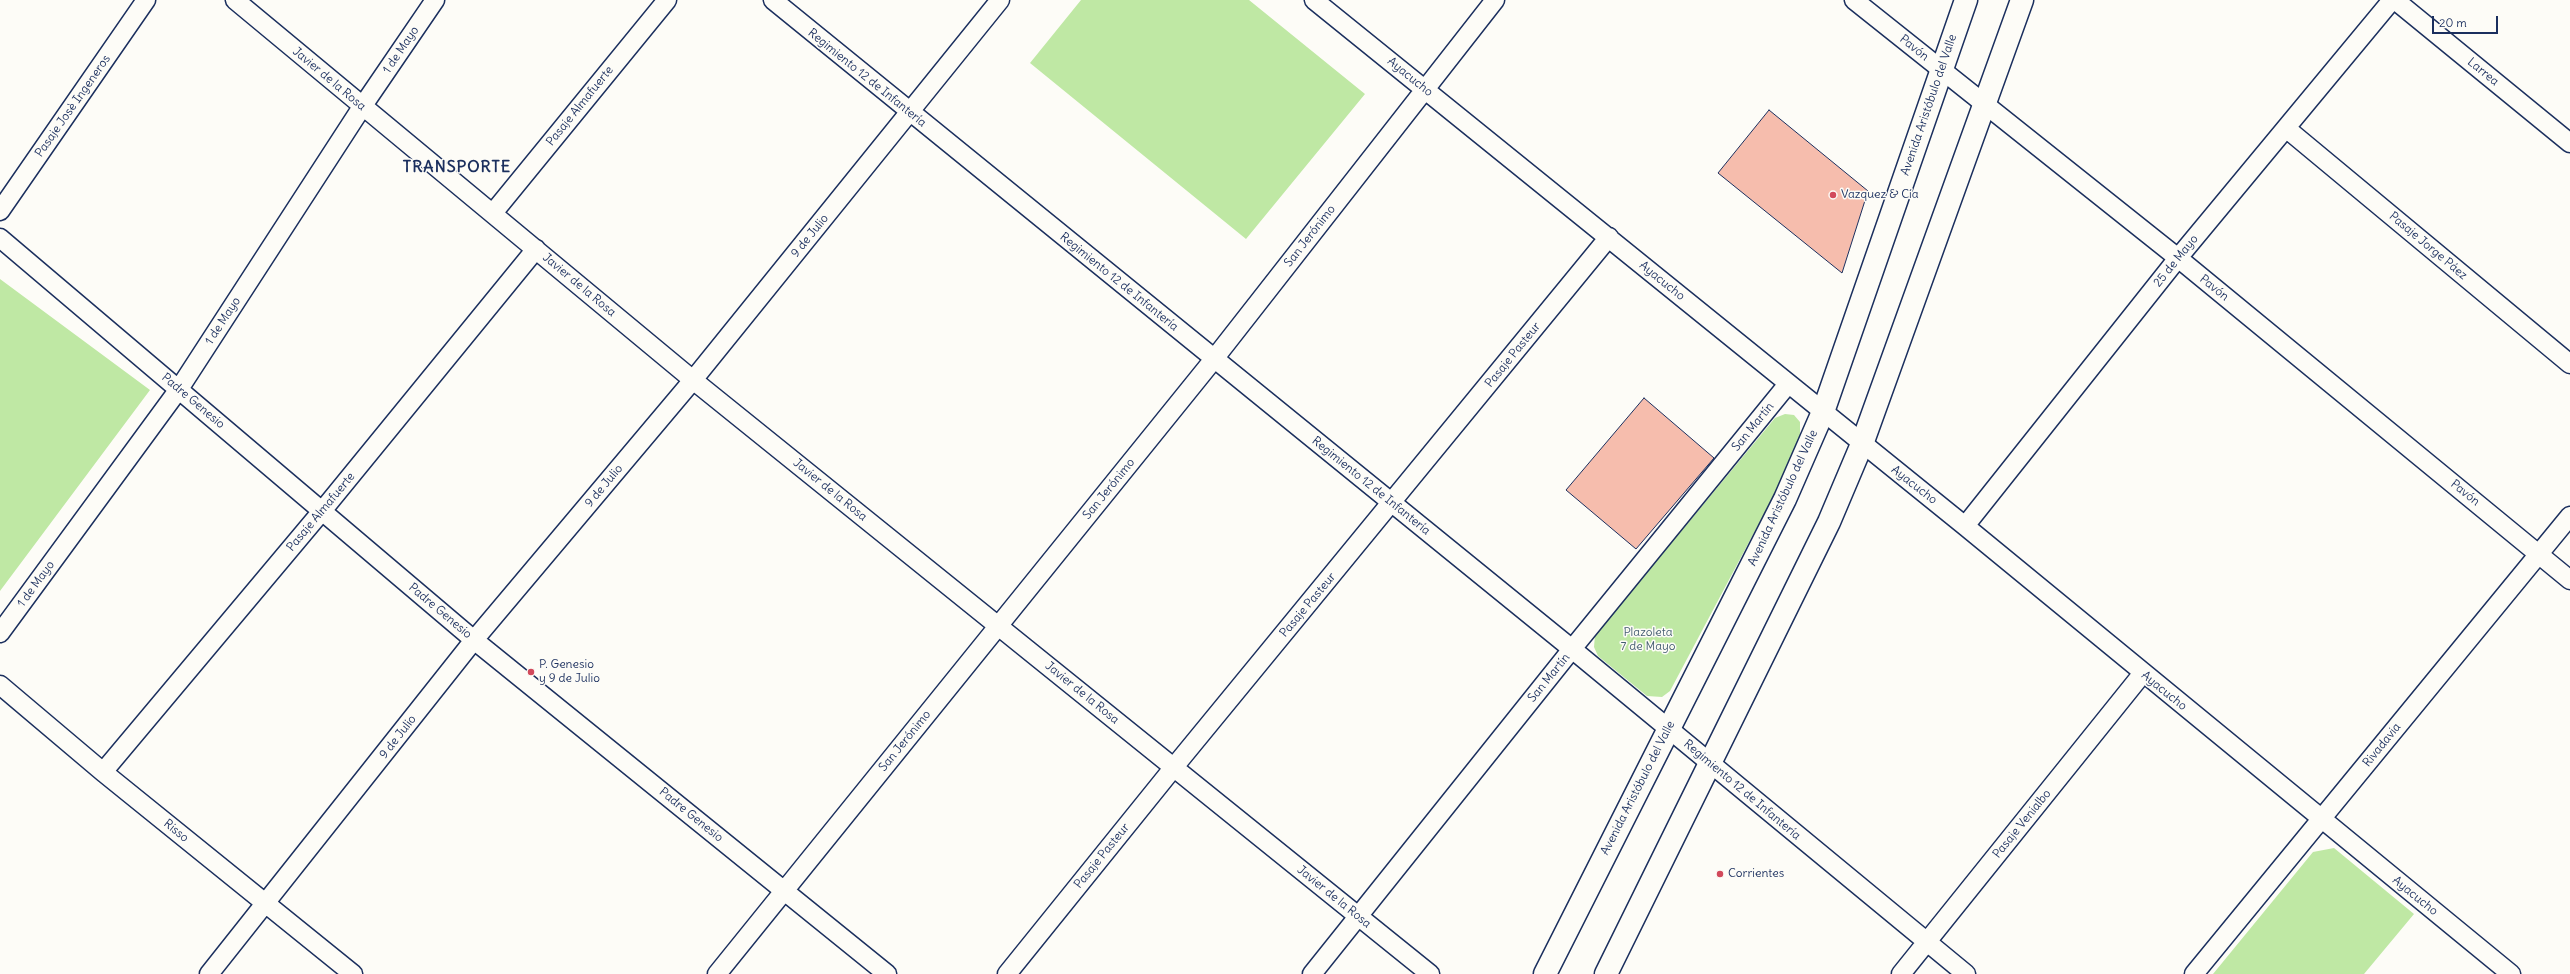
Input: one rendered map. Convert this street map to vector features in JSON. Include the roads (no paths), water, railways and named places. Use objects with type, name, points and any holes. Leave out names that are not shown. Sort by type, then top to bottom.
[{"type":"main road","name":"Avenida Aristóbulo del Valle","points":[[1545,974],[1785,499],[1823,412],[1966,0]]},
{"type":"main road","points":[[1606,974],[1829,522],[1883,390],[2022,0]]},
{"type":"street","name":"Pasaje Josè Ingeneros","points":[[0,211],[146,0]]},
{"type":"street","name":"Javier de la Rosa","points":[[235,0],[362,107],[493,213],[693,380],[1430,974]]},
{"type":"street","name":"1 de Mayo","points":[[0,633],[179,390],[362,107],[435,0]]},
{"type":"street","name":"Pasaje Almafuerte","points":[[493,213],[667,0]]},
{"type":"street","name":"Regimiento 12 de Infantería","points":[[772,0],[1572,649],[1966,974]]},
{"type":"street","name":"9 de Julio","points":[[209,974],[267,904],[474,640],[693,380],[1000,0]]},
{"type":"street","name":"Ayacucho","points":[[1314,0],[1425,88],[1788,384],[1965,526],[2321,820],[2511,974]]},
{"type":"street","name":"San Jerónimo","points":[[717,974],[1214,359],[1495,0]]},
{"type":"street","name":"Pavón","points":[[1854,0],[2178,258],[2570,580]]},
{"type":"street","name":"25 de Mayo","points":[[1965,526],[2178,258],[2287,129],[2392,0]]},
{"type":"street","name":"Larrea","points":[[2395,0],[2570,143]]},
{"type":"street","name":"Pasaje Jorge Páez","points":[[2287,129],[2570,364]]},
{"type":"street","name":"Pasaje Pasteur","points":[[1007,974],[1174,767],[1609,237]]},
{"type":"street","name":"Padre Genesio","points":[[0,238],[474,640],[887,974]]},
{"type":"street","name":"Pasaje Almafuerte","points":[[103,772],[322,510],[536,249]]},
{"type":"street","name":"San Martín","points":[[1312,974],[1572,649],[1788,384]]},
{"type":"street","name":"Rivadavia","points":[[2194,974],[2570,516]]},
{"type":"street","name":"Pasaje Venialbo","points":[[1901,974],[2143,673]]},
{"type":"street","name":"Risso","points":[[0,685],[103,772],[353,974]]},
{"type":"place","name":"Vazquez & Cía","points":[[1833,195]]},
{"type":"place","name":"P. Genesio y 9 de Julio","points":[[531,672]]},
{"type":"place","name":"Corrientes","points":[[1720,874]]},
{"type":"district","name":"TRANSPORTE","points":[[457,167]]},
{"type":"park label","name":"Plazoleta 7 de Mayo","points":[[1648,640]]}]
